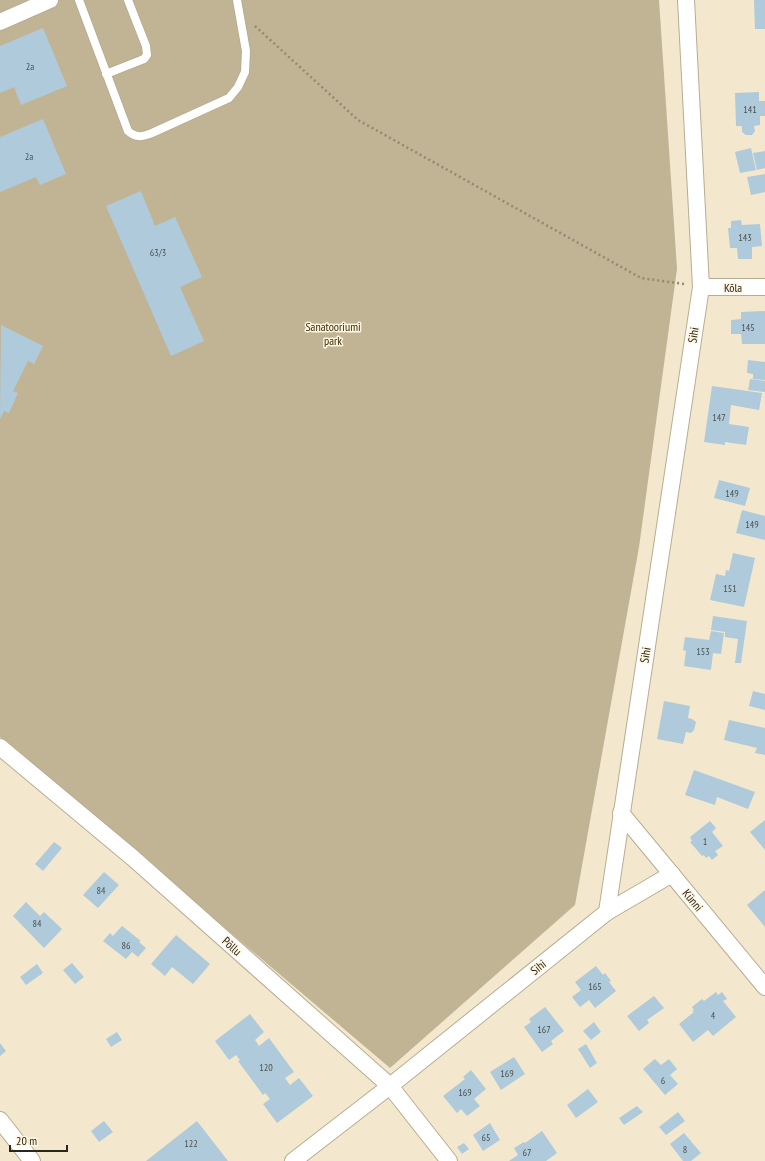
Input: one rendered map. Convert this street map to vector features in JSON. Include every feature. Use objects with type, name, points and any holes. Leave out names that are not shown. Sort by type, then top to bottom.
[{"type":"street","points":[[0,22],[50,0]]},
{"type":"street","name":"Sihi","points":[[293,1161],[390,1086],[607,912],[701,287],[686,0]]},
{"type":"street","name":"Kõla","points":[[701,287],[765,287]]},
{"type":"street","name":"Põllu","points":[[0,747],[133,858],[390,1086],[449,1161]]},
{"type":"street","name":"Künni","points":[[621,813],[765,987]]},
{"type":"street","points":[[607,912],[672,874]]},
{"type":"street","points":[[0,1120],[32,1161]]},
{"type":"lane","points":[[79,0],[128,131],[133,136],[145,136],[229,98],[238,87],[245,72],[246,51],[237,0]]},
{"type":"lane","points":[[106,74],[144,59],[147,55],[146,46],[128,0]]},
{"type":"path","points":[[239,11],[358,120],[641,278],[701,287]]},
{"type":"green space","name":"Sanatooriumi park","points":[[0,0],[659,0],[677,269],[639,547],[575,905],[390,1068],[0,737]]},
{"type":"building","points":[[754,0],[765,0],[765,29],[755,29]]},
{"type":"building","points":[[43,28],[67,86],[21,105],[14,87],[0,93],[0,46]]},
{"type":"building","points":[[759,92],[759,101],[765,101],[765,116],[760,116],[760,125],[754,126],[755,131],[752,135],[746,135],[742,132],[742,126],[736,126],[735,93]]},
{"type":"building","points":[[43,119],[66,174],[40,185],[36,177],[0,192],[0,137]]},
{"type":"building","points":[[751,148],[756,170],[740,173],[735,152]]},
{"type":"building","points":[[765,151],[765,168],[757,170],[753,153]]},
{"type":"building","points":[[765,174],[765,192],[751,195],[747,177]]},
{"type":"building","points":[[141,191],[155,226],[175,217],[202,277],[180,287],[204,341],[171,356],[106,206]]},
{"type":"building","points":[[741,220],[742,225],[760,224],[762,246],[752,247],[752,259],[738,259],[737,248],[730,248],[728,228],[731,228],[731,221]]},
{"type":"building","points":[[765,311],[765,344],[742,344],[741,334],[731,334],[731,320],[741,319],[741,312]]},
{"type":"building","points":[[1,325],[43,346],[34,364],[28,361],[13,391],[18,393],[9,413],[4,411],[0,419]]},
{"type":"building","points":[[748,360],[765,362],[765,380],[753,379],[753,374],[747,373]]},
{"type":"building","points":[[750,379],[765,381],[765,392],[748,390]]},
{"type":"building","points":[[712,386],[762,393],[759,410],[731,405],[729,424],[749,427],[746,445],[725,442],[725,445],[704,442]]},
{"type":"building","points":[[719,480],[750,488],[745,506],[714,498]]},
{"type":"building","points":[[742,510],[765,516],[765,540],[736,533]]},
{"type":"building","points":[[733,553],[755,558],[744,607],[710,600],[716,574],[725,576],[726,570],[729,571]]},
{"type":"building","points":[[713,616],[747,621],[741,663],[735,663],[738,639],[725,637],[725,632],[711,630]]},
{"type":"building","points":[[711,631],[724,633],[721,654],[713,653],[711,670],[684,666],[686,651],[683,650],[685,637],[709,640]]},
{"type":"building","points":[[753,691],[765,694],[765,710],[749,706]]},
{"type":"building","points":[[664,701],[690,706],[688,718],[696,722],[694,730],[691,733],[686,732],[683,744],[657,739]]},
{"type":"building","points":[[729,720],[765,728],[765,755],[755,753],[757,748],[724,740]]},
{"type":"building","points":[[694,770],[755,792],[748,809],[717,797],[715,805],[685,795]]},
{"type":"building","points":[[765,820],[765,850],[750,832]]},
{"type":"building","points":[[710,821],[716,828],[712,832],[723,846],[715,851],[718,855],[712,860],[709,856],[706,858],[704,855],[702,856],[690,842],[692,841],[690,837]]},
{"type":"building","points":[[54,842],[62,848],[43,871],[35,864]]},
{"type":"building","points":[[104,872],[119,885],[98,908],[83,895]]},
{"type":"building","points":[[765,890],[765,927],[747,905]]},
{"type":"building","points":[[26,902],[40,916],[44,912],[62,929],[44,948],[13,916]]},
{"type":"building","points":[[122,926],[141,941],[139,942],[146,948],[138,957],[132,952],[126,959],[103,941],[110,933],[113,936]]},
{"type":"building","points":[[176,935],[210,964],[193,984],[172,967],[165,976],[151,964]]},
{"type":"building","points":[[72,963],[84,977],[75,984],[63,970]]},
{"type":"building","points":[[37,964],[43,973],[26,985],[20,977]]},
{"type":"building","points":[[596,966],[603,975],[605,973],[611,981],[609,982],[616,991],[595,1008],[589,1000],[580,1007],[572,997],[581,990],[575,982]]},
{"type":"building","points":[[716,992],[718,995],[722,992],[727,999],[723,1001],[736,1017],[713,1036],[708,1030],[693,1042],[679,1024],[694,1012],[692,1011],[694,1010],[692,1007],[702,999],[704,1001]]},
{"type":"building","points":[[654,996],[664,1008],[647,1020],[649,1023],[639,1031],[627,1016]]},
{"type":"building","points":[[545,1007],[564,1031],[551,1041],[553,1044],[542,1052],[524,1027],[531,1022],[529,1019]]},
{"type":"building","points":[[250,1014],[264,1032],[255,1040],[259,1046],[269,1038],[294,1072],[285,1078],[290,1085],[299,1078],[313,1096],[277,1123],[263,1104],[270,1099],[265,1093],[263,1095],[238,1061],[240,1060],[236,1055],[229,1060],[215,1041]]},
{"type":"building","points":[[594,1022],[601,1032],[591,1040],[583,1031]]},
{"type":"building","points":[[117,1032],[122,1040],[111,1047],[106,1039]]},
{"type":"building","points":[[0,1043],[6,1051],[0,1056]]},
{"type":"building","points":[[586,1044],[597,1063],[590,1068],[578,1049]]},
{"type":"building","points":[[514,1057],[525,1074],[501,1090],[490,1072]]},
{"type":"building","points":[[655,1059],[661,1065],[669,1059],[677,1069],[670,1075],[678,1084],[665,1095],[643,1069]]},
{"type":"building","points":[[471,1070],[486,1089],[474,1099],[480,1106],[467,1116],[461,1109],[457,1113],[443,1096],[465,1079],[463,1077]]},
{"type":"building","points":[[588,1089],[598,1102],[576,1118],[567,1105]]},
{"type":"building","points":[[637,1106],[643,1112],[624,1125],[619,1118]]},
{"type":"building","points":[[678,1112],[685,1121],[666,1135],[659,1127]]},
{"type":"building","points":[[104,1121],[113,1132],[99,1142],[91,1131]]},
{"type":"building","points":[[197,1121],[228,1161],[146,1161],[174,1139]]},
{"type":"building","points":[[490,1123],[500,1140],[483,1151],[473,1135]]},
{"type":"building","points":[[542,1131],[557,1153],[546,1161],[509,1161],[518,1155],[514,1148],[524,1142],[525,1143]]},
{"type":"building","points":[[684,1133],[701,1153],[691,1161],[683,1161],[670,1144]]},
{"type":"building","points":[[464,1143],[469,1149],[462,1154],[457,1147]]}]
